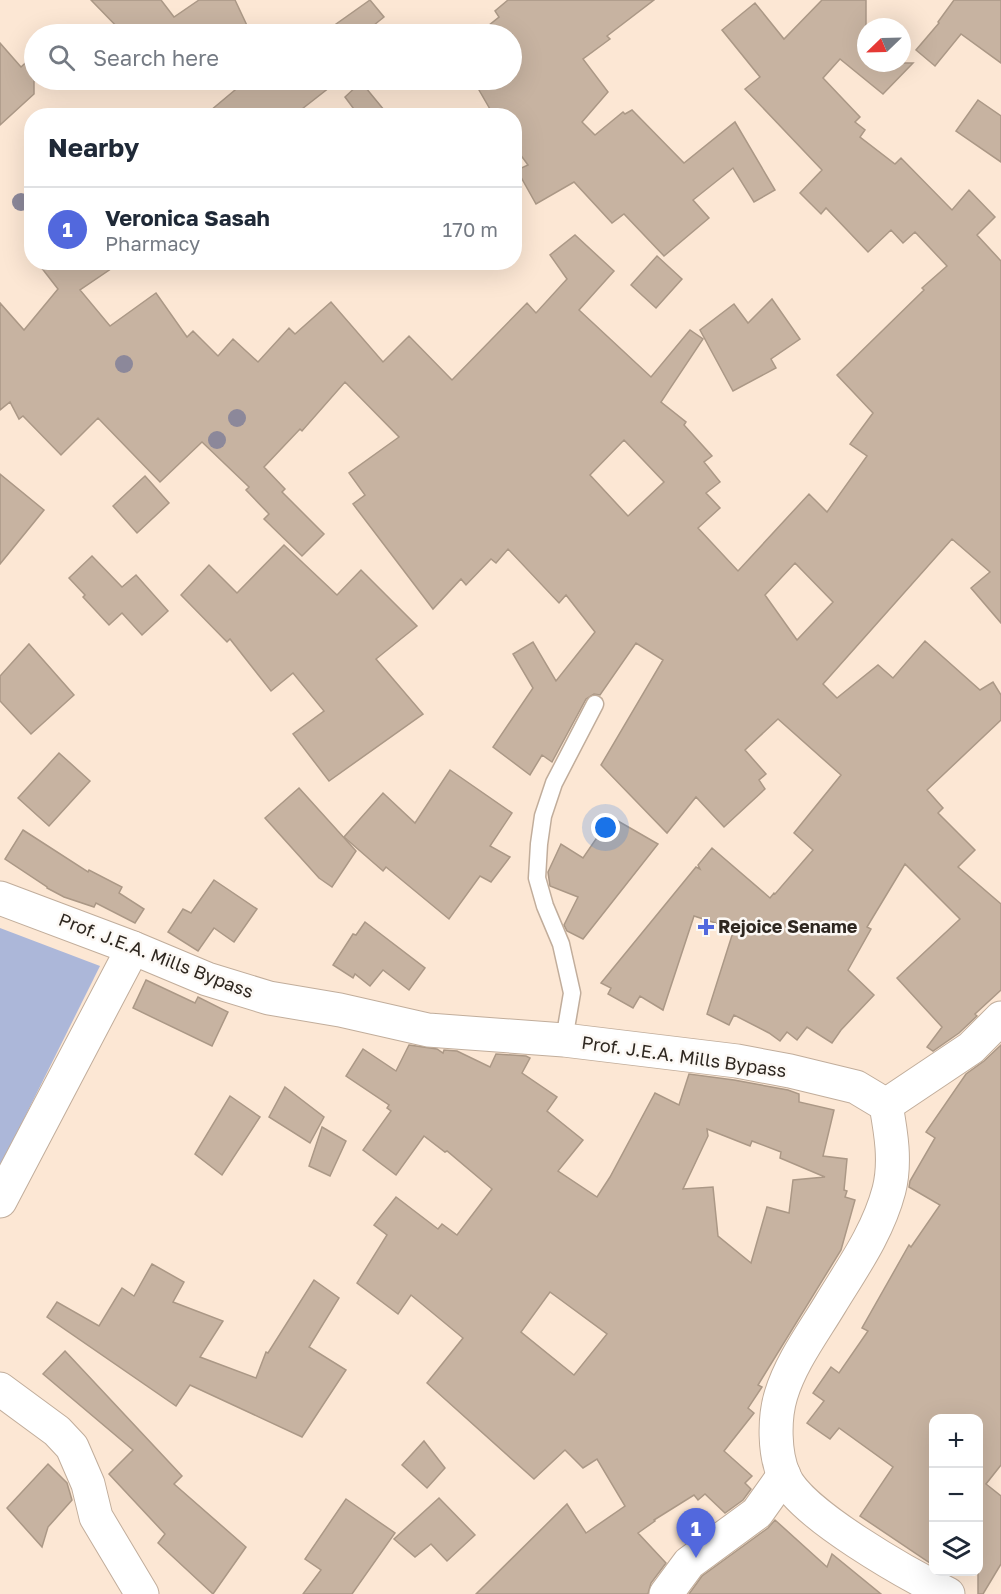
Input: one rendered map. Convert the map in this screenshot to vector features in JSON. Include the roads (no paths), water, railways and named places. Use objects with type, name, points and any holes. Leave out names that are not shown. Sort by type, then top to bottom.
[{"type":"street","name":"Prof. J.E.A. Mills Bypass","points":[[0,898],[133,948],[207,979],[269,998],[340,1010],[428,1030],[564,1040],[737,1061],[856,1087],[886,1105]]},
{"type":"street","points":[[0,1201],[133,948]]},
{"type":"street","points":[[948,1594],[914,1578],[803,1502],[783,1475],[778,1450],[777,1420],[781,1396],[795,1363],[873,1233],[889,1189],[893,1146],[886,1105],[971,1048],[1001,1018]]},
{"type":"street","points":[[0,1389],[57,1431],[72,1447],[88,1484],[96,1517],[142,1594]]},
{"type":"street","points":[[666,1594],[689,1563],[757,1513],[783,1475]]},
{"type":"lane","points":[[564,1040],[572,993],[561,944],[545,906],[537,878],[539,844],[543,816],[554,783],[595,704]]},
{"type":"place","name":"Rejoice Sename","points":[[706,927]]},
{"type":"place","name":"Veronica Sasah","points":[[696,1558]]}]
